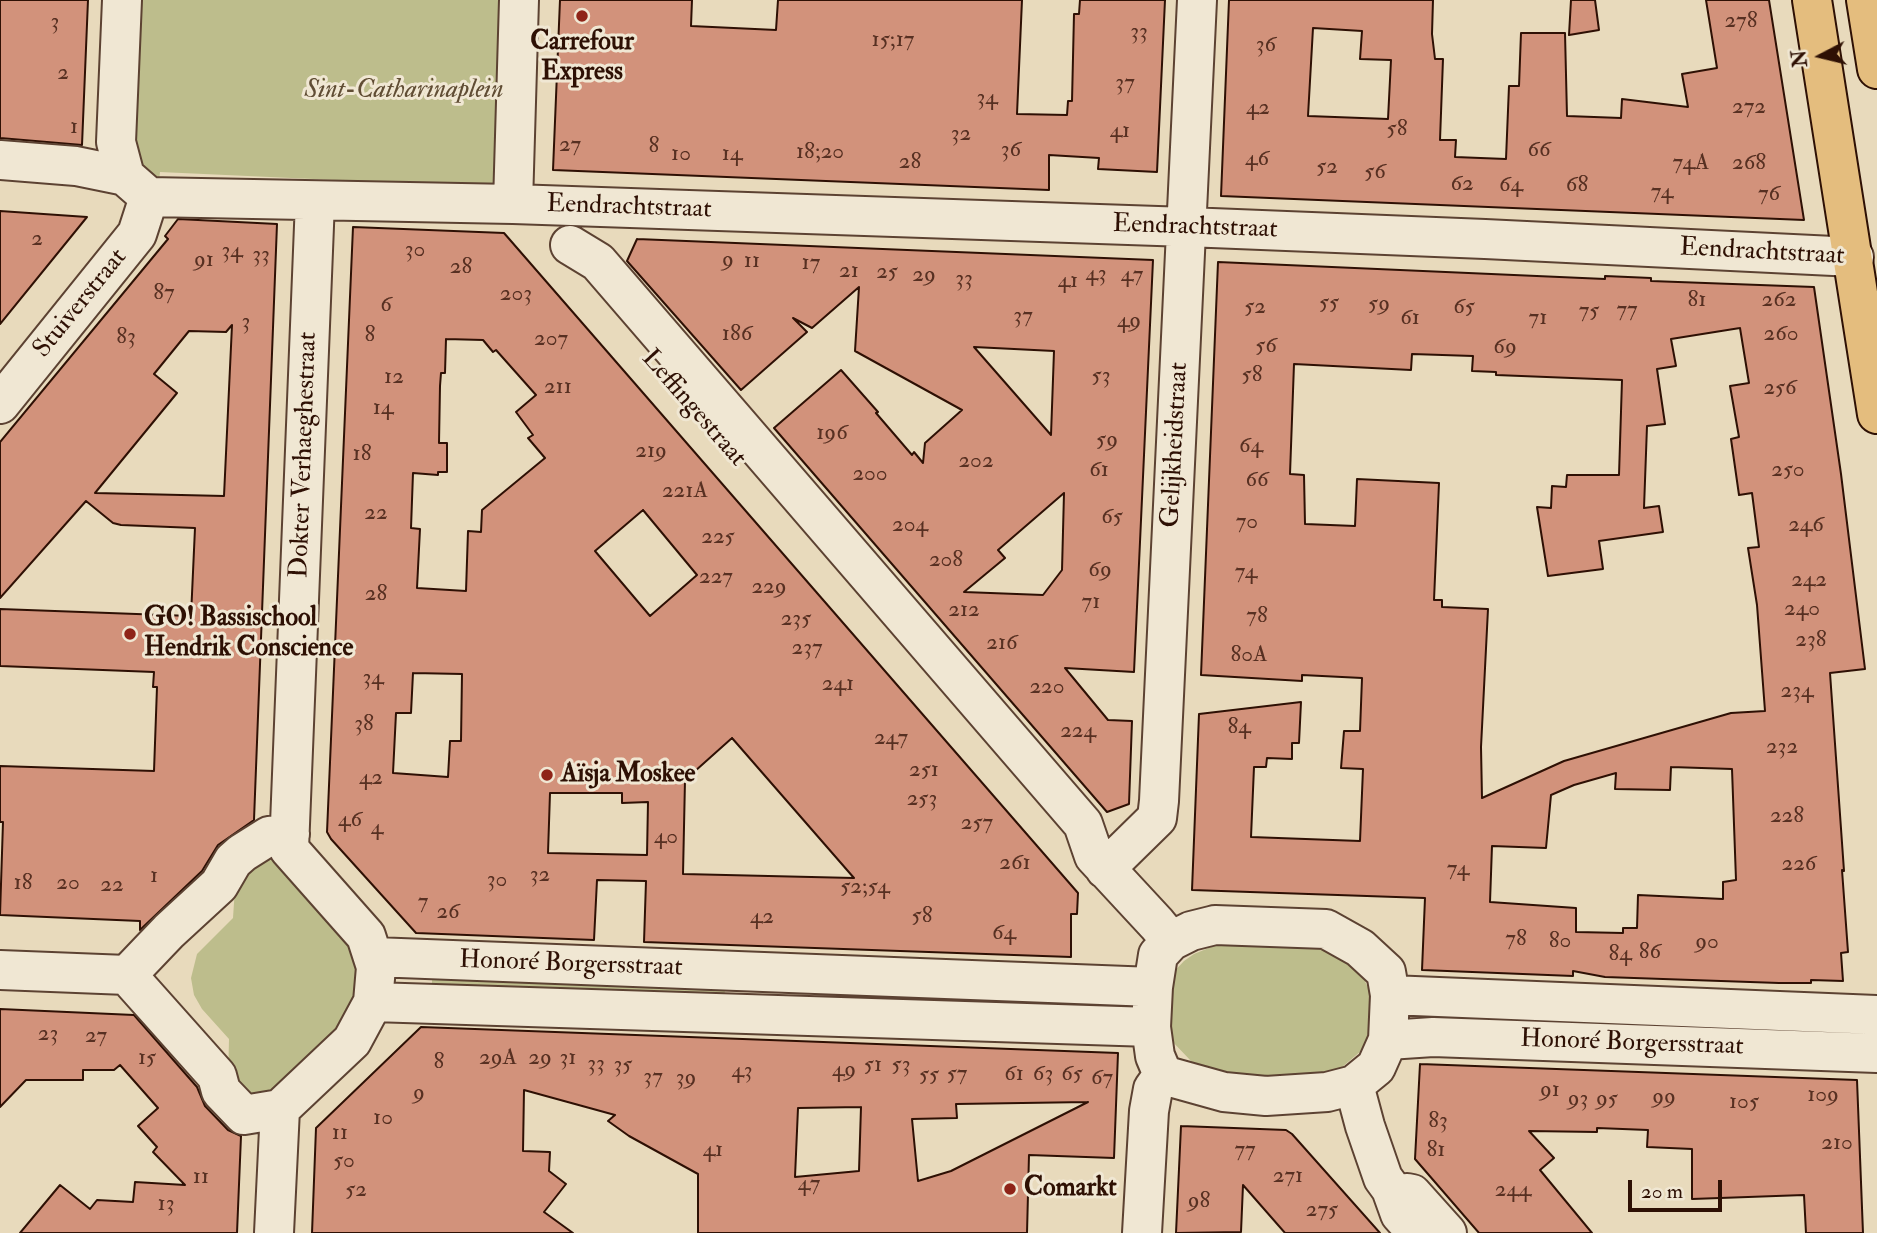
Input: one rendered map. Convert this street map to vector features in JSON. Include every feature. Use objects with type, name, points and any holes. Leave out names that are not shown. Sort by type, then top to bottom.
[{"type":"main road","points":[[1812,0],[1865,258],[1877,414]]},
{"type":"main road","points":[[1866,0],[1877,69]]},
{"type":"street","points":[[122,0],[116,142],[137,187]]},
{"type":"street","points":[[0,160],[76,166],[137,187],[315,201],[513,204],[519,0]]},
{"type":"street","name":"Gelijkheidstraat","points":[[1099,862],[1157,818],[1159,801],[1197,0]]},
{"type":"street","name":"Stuiverstraat","points":[[0,404],[137,234],[137,187]]},
{"type":"street","name":"Dokter Verhaeghestraat","points":[[290,834],[315,201]]},
{"type":"street","name":"Eendrachtstraat","points":[[513,204],[1187,227],[1865,258]]},
{"type":"street","name":"Leffingestraat","points":[[561,206],[575,276],[839,560],[1065,845],[1099,862],[1171,941]]},
{"type":"street","points":[[0,970],[127,975],[217,1076],[221,1091],[244,1115],[280,1109],[352,1041],[373,1002],[376,983],[374,957],[366,936],[289,849],[290,834],[269,836],[242,853],[233,861],[219,885],[127,975]]},
{"type":"street","points":[[1215,925],[1326,929],[1360,948],[1385,972],[1390,995],[1388,1040],[1376,1068],[1354,1085],[1327,1092],[1266,1096],[1224,1092],[1163,1075],[1155,1056],[1151,1027],[1158,955],[1171,941],[1191,931],[1215,925]]},
{"type":"street","name":"Honoré Borgersstraat","points":[[374,957],[1153,987]]},
{"type":"street","points":[[768,972],[768,1013]]},
{"type":"street","name":"Honoré Borgersstraat","points":[[1390,995],[1877,1015]]},
{"type":"street","name":"Honoré Borgersstraat","points":[[373,1002],[1151,1027]]},
{"type":"street","name":"Honoré Borgersstraat","points":[[1388,1040],[1433,1037],[1877,1053]]},
{"type":"street","points":[[1142,1233],[1149,1111],[1153,1089],[1163,1075]]},
{"type":"street","points":[[1354,1085],[1380,1169],[1400,1214],[1417,1233]]},
{"type":"street","points":[[274,1233],[280,1109]]},
{"type":"street","points":[[1391,1189],[1412,1194],[1447,1233]]},
{"type":"green space","name":"Sint-Catharinaplein","points":[[136,0],[503,0],[495,177],[492,184],[489,187],[160,172],[159,181],[133,165]]},
{"type":"green space","points":[[271,855],[286,866],[349,933],[363,966],[347,1024],[263,1105],[228,1083],[229,1039],[202,1009],[194,995],[191,978],[197,954],[233,918],[236,873]]},
{"type":"green space","points":[[1221,943],[1318,945],[1348,963],[1364,979],[1374,1001],[1372,1032],[1361,1051],[1341,1068],[1306,1081],[1209,1072],[1191,1061],[1170,1039],[1170,976],[1194,954]]},
{"type":"green space","points":[[432,971],[725,988],[725,991],[724,996],[432,989]]},
{"type":"building","points":[[0,0],[88,0],[82,145],[0,138]]},
{"type":"building","points":[[560,0],[692,0],[691,26],[776,30],[778,0],[1022,0],[1017,114],[1067,115],[1068,101],[1072,101],[1074,14],[1079,14],[1080,0],[1165,0],[1157,172],[1098,169],[1099,158],[1049,155],[1049,190],[553,170]]},
{"type":"building","points":[[1229,0],[1433,0],[1432,34],[1435,59],[1443,59],[1440,140],[1456,140],[1455,157],[1506,159],[1509,86],[1519,86],[1521,33],[1565,33],[1567,116],[1621,118],[1622,99],[1688,107],[1682,74],[1717,68],[1706,0],[1769,0],[1804,220],[1221,196]],"holes":[[[1313,28],[1362,31],[1360,59],[1391,60],[1388,119],[1308,116]]]},
{"type":"building","points":[[1571,0],[1595,0],[1599,30],[1569,35]]},
{"type":"building","points":[[0,211],[87,217],[0,324]]},
{"type":"building","name":"GO! Bassischool Hendrik Conscience","points":[[178,219],[277,224],[254,820],[218,845],[202,871],[140,930],[140,921],[0,915],[3,822],[0,822],[0,766],[154,771],[157,687],[153,687],[154,672],[0,666],[0,609],[191,616],[195,528],[121,525],[113,523],[86,501],[0,598],[0,442],[168,239],[165,236]],"holes":[[[232,325],[224,496],[95,493],[177,393],[154,374],[189,331],[226,332]]]},
{"type":"building","points":[[353,227],[504,233],[1078,893],[1077,914],[1071,914],[1071,957],[644,942],[646,881],[597,880],[594,940],[416,933],[327,832]],"holes":[[[446,339],[483,340],[493,352],[496,350],[536,395],[516,412],[533,435],[528,438],[545,458],[482,510],[481,532],[468,531],[466,591],[417,588],[420,529],[411,528],[413,473],[438,475],[438,472],[447,472],[447,443],[439,443],[441,373],[445,373]],[[643,510],[697,575],[650,616],[595,551]],[[413,673],[462,674],[461,741],[450,741],[448,777],[393,773],[396,713],[411,713]],[[732,738],[854,878],[683,874],[685,780]],[[550,793],[622,793],[622,803],[648,802],[647,855],[548,853]]]},
{"type":"building","points":[[637,239],[1153,260],[1134,672],[1065,668],[1108,720],[1132,721],[1129,804],[1107,812],[774,428],[841,370],[912,455],[914,452],[923,463],[925,443],[962,410],[855,351],[859,287],[812,328],[793,318],[807,332],[741,390],[627,261]],"holes":[[[974,347],[1054,351],[1051,435]],[[1064,493],[1062,570],[1043,595],[964,592],[1005,558],[998,550]]]},
{"type":"building","points":[[1218,262],[1605,279],[1605,276],[1651,278],[1651,281],[1814,287],[1865,669],[1830,673],[1848,952],[1841,953],[1843,981],[1779,983],[1605,977],[1573,971],[1573,976],[1422,970],[1425,898],[1192,890],[1199,714],[1301,702],[1299,743],[1292,743],[1292,759],[1267,758],[1266,767],[1254,767],[1251,837],[1360,841],[1363,769],[1341,768],[1344,731],[1360,731],[1362,678],[1302,675],[1302,681],[1201,675]],"holes":[[[1740,328],[1749,383],[1730,386],[1739,437],[1731,439],[1739,495],[1752,493],[1759,547],[1748,548],[1757,605],[1765,711],[1731,713],[1564,761],[1482,798],[1481,747],[1488,609],[1442,607],[1442,600],[1434,600],[1439,483],[1357,479],[1355,526],[1305,524],[1304,475],[1290,474],[1294,364],[1411,370],[1412,354],[1473,356],[1472,371],[1496,372],[1496,375],[1622,380],[1619,475],[1567,475],[1566,487],[1552,486],[1551,508],[1537,507],[1548,576],[1603,569],[1599,541],[1663,532],[1659,506],[1644,508],[1647,426],[1665,424],[1657,369],[1676,366],[1671,339]],[[1671,767],[1732,769],[1736,880],[1723,882],[1723,899],[1638,895],[1637,928],[1623,928],[1623,933],[1576,932],[1576,908],[1490,902],[1492,846],[1546,848],[1551,795],[1616,773],[1615,789],[1670,790]]]},
{"type":"building","points":[[0,1009],[134,1015],[197,1087],[205,1106],[228,1130],[241,1136],[237,1233],[20,1233],[60,1185],[90,1209],[97,1200],[133,1202],[135,1182],[185,1185],[153,1152],[157,1147],[138,1126],[158,1108],[120,1065],[114,1070],[83,1070],[83,1080],[26,1080],[0,1107]]},
{"type":"building","points":[[421,1027],[1118,1053],[1114,1158],[1029,1155],[1027,1233],[698,1233],[698,1174],[629,1136],[608,1121],[615,1115],[524,1090],[523,1151],[550,1152],[549,1171],[566,1184],[544,1212],[573,1233],[312,1233],[316,1128]],"holes":[[[1088,1102],[951,1171],[918,1181],[912,1119],[957,1118],[956,1104]],[[861,1107],[859,1171],[795,1177],[798,1108]]]},
{"type":"building","points":[[1420,1064],[1857,1080],[1863,1233],[1806,1233],[1804,1195],[1692,1199],[1692,1149],[1647,1147],[1648,1130],[1597,1128],[1597,1132],[1529,1131],[1554,1158],[1540,1170],[1592,1233],[1479,1233],[1415,1159]]},
{"type":"building","points":[[1181,1126],[1286,1130],[1380,1233],[1285,1233],[1243,1185],[1241,1232],[1176,1233]]},
{"type":"place","name":"Carrefour Express","points":[[582,16]]},
{"type":"place","name":"GO! Bassischool Hendrik Conscience","points":[[130,634]]},
{"type":"place","name":"Aïsja Moskee","points":[[547,775]]},
{"type":"place","name":"Comarkt","points":[[1010,1189]]}]
